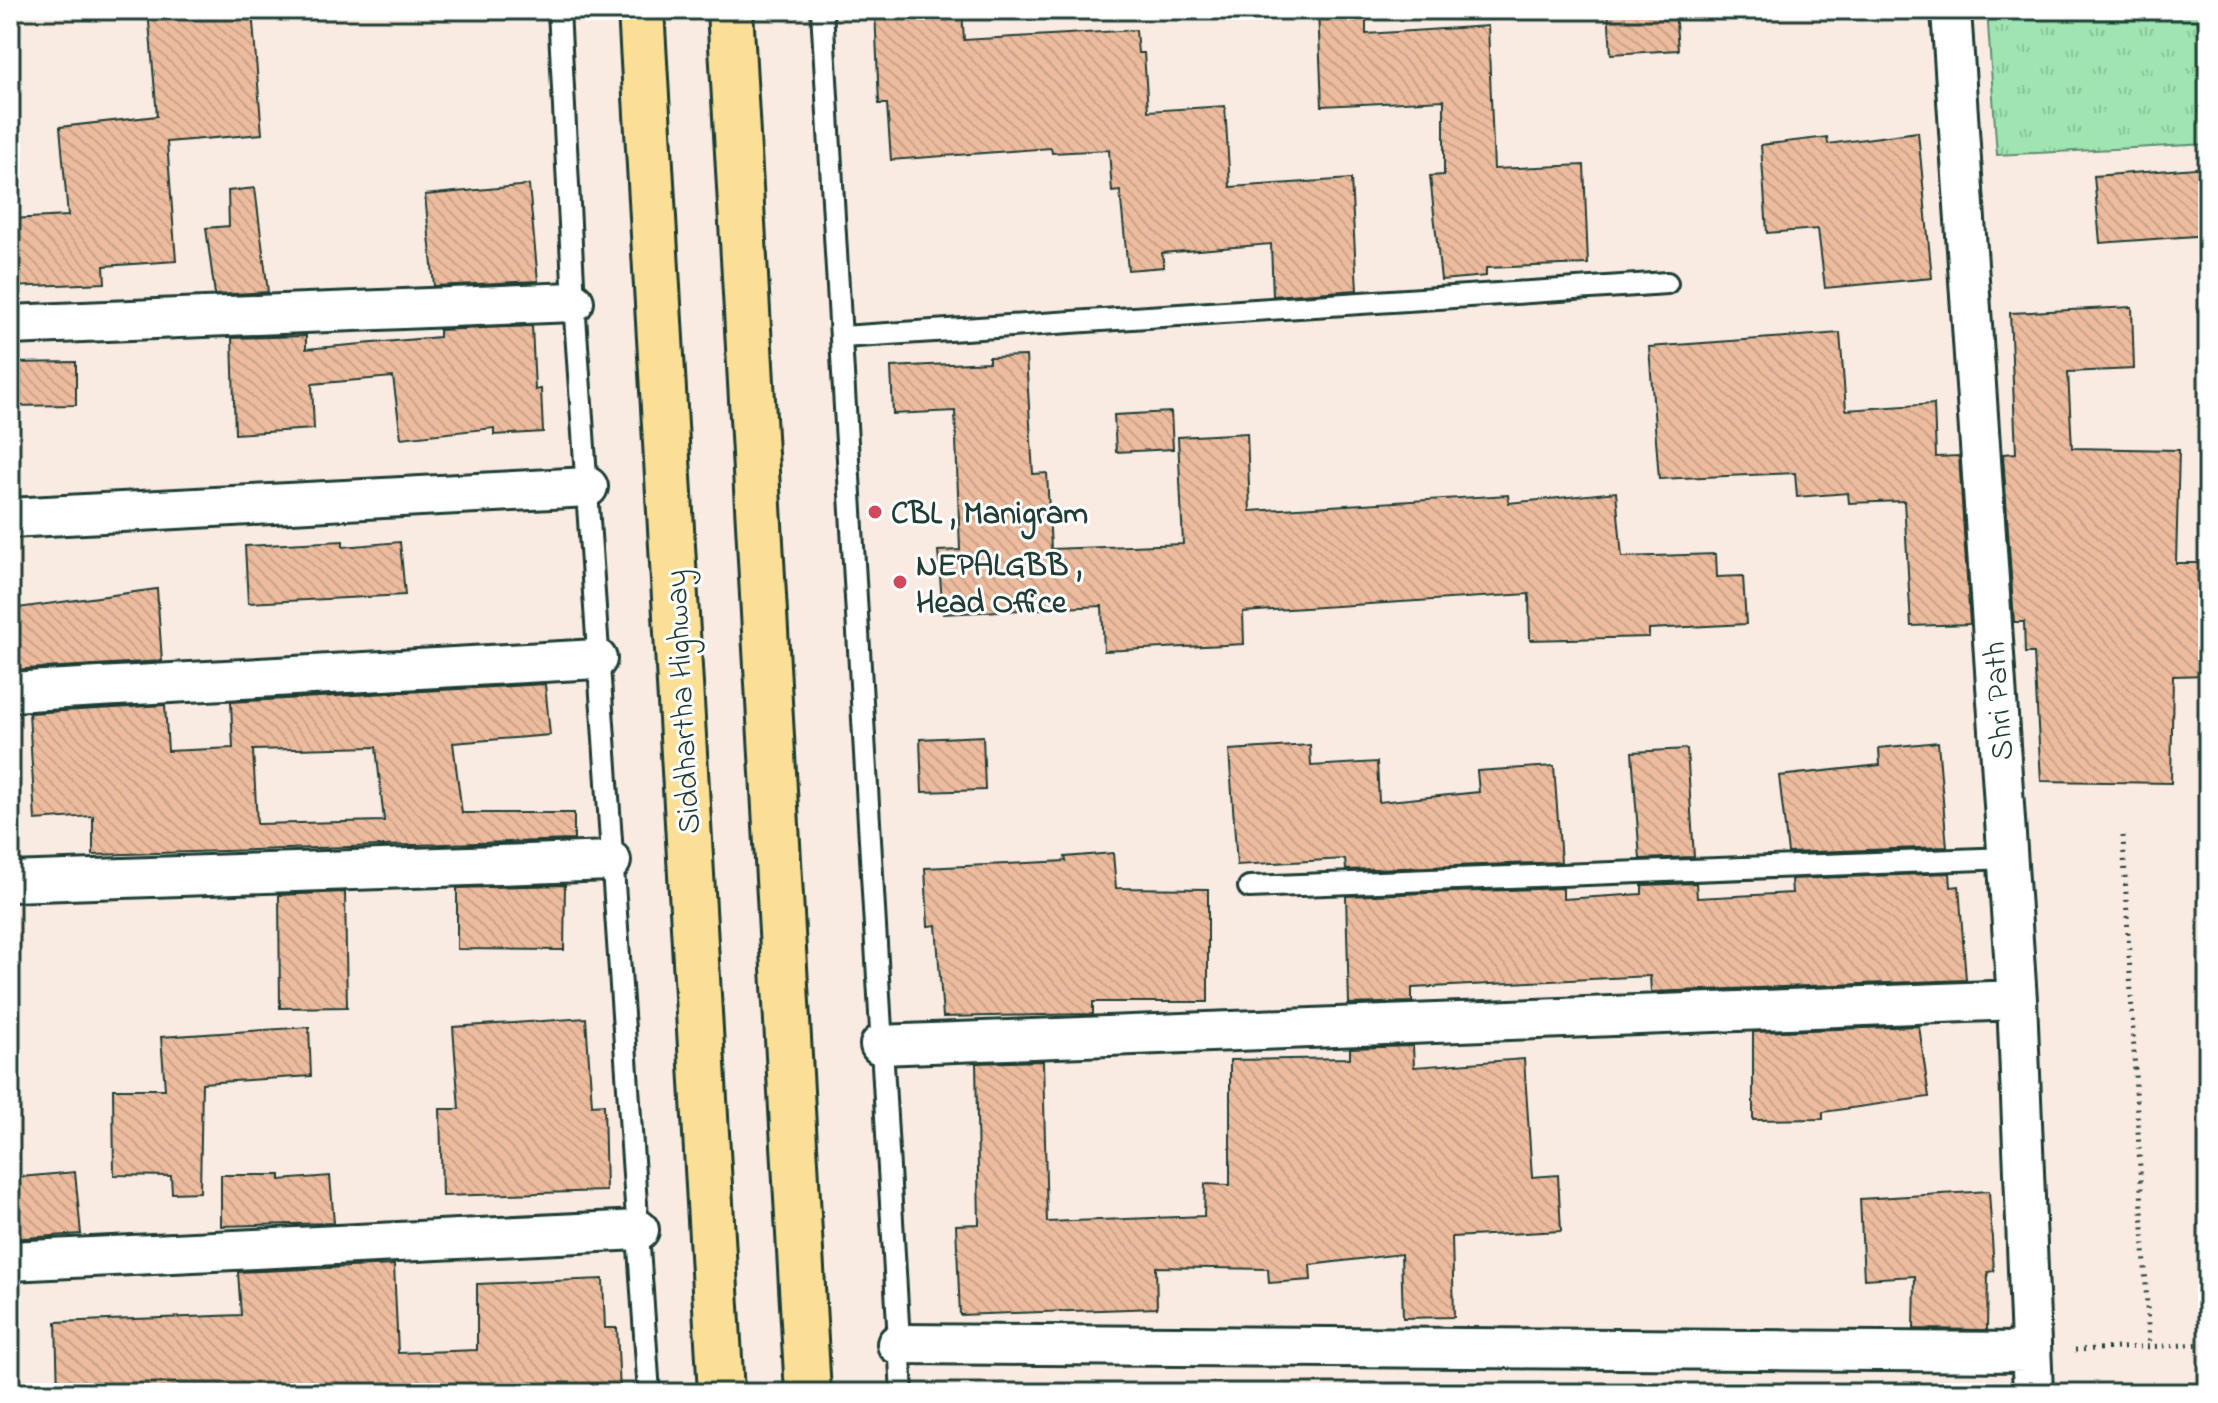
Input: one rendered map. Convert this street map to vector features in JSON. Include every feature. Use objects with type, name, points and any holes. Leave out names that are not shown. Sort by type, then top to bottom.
[{"type":"highway","name":"Siddhartha Highway","points":[[641,10],[721,1393]]},
{"type":"highway","points":[[730,10],[808,1393]]},
{"type":"street","name":"Shri Path","points":[[1951,10],[2017,1000],[2033,1393]]},
{"type":"street","points":[[10,325],[574,302]]},
{"type":"street","points":[[10,518],[588,487]]},
{"type":"street","points":[[10,692],[597,659]]},
{"type":"street","points":[[10,882],[611,861]]},
{"type":"street","points":[[880,1045],[2017,1000]]},
{"type":"street","points":[[10,1261],[639,1230]]},
{"type":"street","points":[[897,1344],[2030,1352]]},
{"type":"lane","points":[[559,10],[597,659],[649,1393]]},
{"type":"lane","points":[[822,10],[902,1393]]},
{"type":"lane","points":[[842,337],[1667,283]]},
{"type":"lane","points":[[1249,887],[2008,858]]},
{"type":"path","points":[[2123,836],[2149,1346]]},
{"type":"path","points":[[2030,1352],[2208,1344]]},
{"type":"green space","points":[[1987,10],[2208,10],[2208,144],[1997,155]]},
{"type":"building","points":[[148,10],[252,10],[262,134],[167,142],[176,261],[104,266],[105,283],[10,287],[10,219],[68,216],[60,127],[157,116]]},
{"type":"building","points":[[875,10],[962,10],[964,40],[1136,30],[1138,53],[1144,53],[1148,111],[1225,106],[1230,187],[1351,179],[1357,290],[1273,296],[1271,244],[1162,253],[1164,267],[1128,270],[1120,191],[1112,192],[1109,150],[1052,153],[1051,148],[891,160],[887,104],[879,104]]},
{"type":"building","points":[[1318,10],[1366,10],[1366,34],[1488,26],[1494,169],[1584,165],[1588,264],[1486,268],[1486,276],[1441,280],[1430,176],[1444,175],[1444,100],[1322,106]]},
{"type":"building","points":[[1608,10],[1675,10],[1678,50],[1611,54]]},
{"type":"building","points":[[1918,132],[1932,278],[1825,288],[1818,229],[1767,233],[1761,145],[1827,137],[1828,144]]},
{"type":"building","points":[[2208,167],[2208,235],[2100,243],[2094,176]]},
{"type":"building","points":[[529,185],[538,281],[434,286],[425,195]]},
{"type":"building","points":[[255,188],[268,292],[215,295],[206,228],[229,226],[228,191]]},
{"type":"building","points":[[2132,307],[2134,369],[2068,372],[2072,448],[2179,450],[2176,563],[2208,563],[2208,675],[2173,676],[2171,783],[2041,781],[2034,653],[2025,653],[2024,622],[2014,622],[2003,454],[2016,453],[2010,313]]},
{"type":"building","points":[[532,326],[535,390],[541,389],[543,432],[494,435],[494,428],[401,438],[393,377],[312,384],[314,429],[235,434],[232,338],[306,336],[306,349],[439,337],[439,330]]},
{"type":"building","points":[[1840,333],[1846,410],[1934,404],[1936,457],[1959,456],[1970,624],[1911,626],[1904,501],[1849,503],[1848,493],[1797,497],[1795,473],[1659,479],[1649,347]]},
{"type":"building","points":[[1026,356],[1033,474],[1047,473],[1051,549],[1183,544],[1178,437],[1247,433],[1250,511],[1508,495],[1509,503],[1616,492],[1622,557],[1716,554],[1717,577],[1743,576],[1746,624],[1649,629],[1649,637],[1530,640],[1529,594],[1243,612],[1244,644],[1104,651],[1102,606],[943,614],[938,551],[960,550],[955,411],[893,414],[891,367],[989,362],[989,357]]},
{"type":"building","points":[[76,362],[76,405],[10,406],[10,363]]},
{"type":"building","points":[[1171,412],[1173,449],[1116,452],[1114,415]]},
{"type":"building","points":[[343,541],[343,547],[400,542],[405,595],[248,603],[245,546]]},
{"type":"building","points":[[157,589],[162,661],[10,670],[10,609]]},
{"type":"building","points":[[545,684],[550,735],[453,743],[462,813],[574,813],[574,840],[93,855],[93,816],[35,820],[29,713],[165,705],[168,751],[233,748],[231,702]],"holes":[[[376,747],[384,821],[257,824],[253,750]]]},
{"type":"building","points":[[983,736],[985,790],[922,792],[920,739]]},
{"type":"building","points":[[1938,742],[1947,847],[1788,853],[1779,776],[1880,765],[1879,748]]},
{"type":"building","points":[[1310,745],[1311,766],[1377,762],[1379,802],[1479,792],[1477,771],[1554,766],[1561,862],[1346,870],[1345,859],[1237,865],[1229,750]]},
{"type":"building","points":[[1687,749],[1694,857],[1640,859],[1632,752]]},
{"type":"building","points":[[1113,853],[1116,888],[1208,889],[1208,1002],[1093,1002],[1093,1014],[943,1017],[936,925],[928,926],[925,868],[1066,861],[1065,857]]},
{"type":"building","points":[[1950,873],[1951,887],[1959,886],[1966,980],[1651,992],[1650,976],[1412,988],[1412,1002],[1349,1004],[1346,896],[1563,888],[1563,899],[1642,894],[1642,885],[1696,883],[1697,898],[1792,893],[1791,879]]},
{"type":"building","points":[[565,885],[564,950],[457,949],[457,888]]},
{"type":"building","points":[[345,892],[347,1007],[280,1008],[279,895]]},
{"type":"building","points":[[586,1018],[592,1105],[604,1104],[606,1191],[442,1196],[440,1109],[459,1109],[453,1027]]},
{"type":"building","points":[[1919,1026],[1929,1097],[1823,1112],[1823,1119],[1753,1120],[1753,1032]]},
{"type":"building","points":[[309,1027],[311,1076],[202,1083],[200,1192],[172,1193],[171,1176],[114,1175],[113,1089],[165,1089],[161,1037]]},
{"type":"building","points":[[1413,1046],[1414,1067],[1524,1059],[1532,1177],[1558,1175],[1561,1231],[1452,1237],[1454,1317],[1403,1318],[1401,1254],[1310,1265],[1311,1280],[1269,1283],[1268,1269],[1156,1267],[1157,1308],[960,1315],[956,1225],[979,1224],[976,1063],[1043,1061],[1047,1222],[1204,1216],[1205,1184],[1230,1185],[1230,1060],[1350,1058],[1350,1048]]},
{"type":"building","points":[[75,1172],[81,1234],[10,1239],[10,1178]]},
{"type":"building","points":[[221,1175],[280,1175],[280,1180],[330,1176],[334,1223],[221,1226]]},
{"type":"building","points":[[1989,1191],[1994,1271],[1988,1272],[1987,1330],[1914,1329],[1915,1276],[1864,1279],[1860,1199]]},
{"type":"building","points":[[394,1265],[398,1353],[477,1350],[477,1284],[603,1279],[605,1328],[617,1328],[620,1392],[58,1393],[56,1322],[241,1315],[238,1272]]},
{"type":"place","name":"CBL , Manigram","points":[[875,512]]},
{"type":"place","name":"NEPALGBB , Head Office","points":[[900,582]]}]
